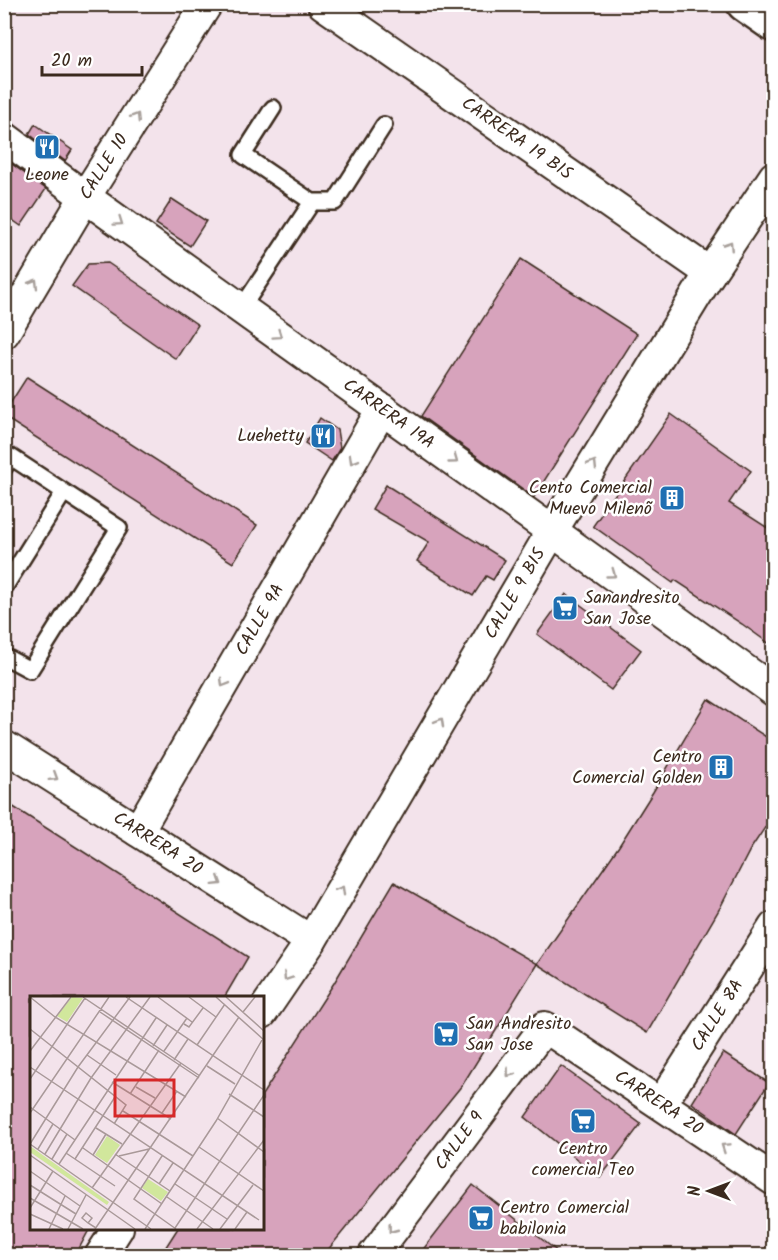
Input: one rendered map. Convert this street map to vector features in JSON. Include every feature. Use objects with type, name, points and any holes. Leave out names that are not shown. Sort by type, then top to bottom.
[{"type":"street","name":"CALLE 10","points":[[4,333],[85,197],[207,4]]},
{"type":"street","name":"CARRERA 19 BIS","points":[[323,4],[710,273]]},
{"type":"street","points":[[744,4],[774,25]]},
{"type":"street","name":"CARRERA 19A","points":[[4,137],[774,690]]},
{"type":"street","name":"CALLE 9 BIS","points":[[264,1010],[311,941],[552,531],[710,273],[774,177]]},
{"type":"street","name":"CALLE 9A","points":[[138,831],[382,409]]},
{"type":"street","name":"CARRERA 20","points":[[4,746],[311,941]]},
{"type":"street","name":"CALLE 8A","points":[[661,1104],[774,927]]},
{"type":"street","name":"CARRERA 20","points":[[545,1027],[774,1180]]},
{"type":"street","name":"CALLE 9","points":[[373,1256],[545,1027]]},
{"type":"street","points":[[100,1256],[117,1230]]},
{"type":"lane","points":[[273,108],[243,156],[312,202],[336,202],[384,125]]},
{"type":"lane","points":[[242,309],[312,202]]},
{"type":"lane","points":[[4,468],[11,457],[119,528],[30,670],[4,656]]},
{"type":"lane","points":[[4,588],[64,492]]},
{"type":"building","points":[[35,124],[72,150],[65,161],[29,134]]},
{"type":"building","points":[[9,162],[46,189],[21,226],[4,214],[4,169]]},
{"type":"building","points":[[172,199],[206,221],[190,246],[156,224]]},
{"type":"building","points":[[521,259],[637,334],[534,497],[421,416]]},
{"type":"building","points":[[108,263],[198,325],[176,359],[72,286],[88,264]]},
{"type":"building","points":[[27,377],[257,525],[233,563],[4,417],[4,413]]},
{"type":"building","name":"Cento Comercial Muevo Milenõ","points":[[671,414],[751,471],[729,503],[774,532],[774,647],[675,580],[673,583],[593,526]]},
{"type":"building","name":"Luehetty","points":[[320,418],[337,430],[340,448],[332,461],[305,443]]},
{"type":"building","points":[[386,485],[505,560],[493,580],[486,576],[473,596],[417,561],[429,542],[372,509]]},
{"type":"building","points":[[566,594],[641,650],[611,690],[537,634]]},
{"type":"building","points":[[708,699],[774,742],[774,814],[750,850],[720,908],[647,1033],[537,964],[619,846]]},
{"type":"building","points":[[4,801],[248,957],[225,996],[30,996],[30,1230],[89,1230],[75,1256],[4,1256]]},
{"type":"building","points":[[394,882],[537,964],[463,1084],[323,1256],[160,1256],[177,1230],[264,1230],[264,1092],[334,983]]},
{"type":"building","points":[[723,1053],[769,1083],[736,1134],[692,1103]]},
{"type":"building","name":"Centro comercial Teo","points":[[561,1066],[641,1124],[600,1178],[525,1117]]},
{"type":"building","name":"Centro Comercial babilonia","points":[[473,1185],[563,1256],[418,1256]]},
{"type":"place","name":"Leone","points":[[47,147]]},
{"type":"place","name":"Luehetty","points":[[323,436]]},
{"type":"place","name":"Cento Comercial Muevo Milenõ","points":[[672,498]]},
{"type":"place","name":"Sanandresito San Jose","points":[[565,608]]},
{"type":"place","name":"Centro Comercial Golden","points":[[721,767]]},
{"type":"place","name":"San Andresito San Jose","points":[[446,1034]]},
{"type":"place","name":"Centro comercial Teo","points":[[583,1121]]},
{"type":"place","name":"Centro Comercial babilonia","points":[[481,1218]]}]
